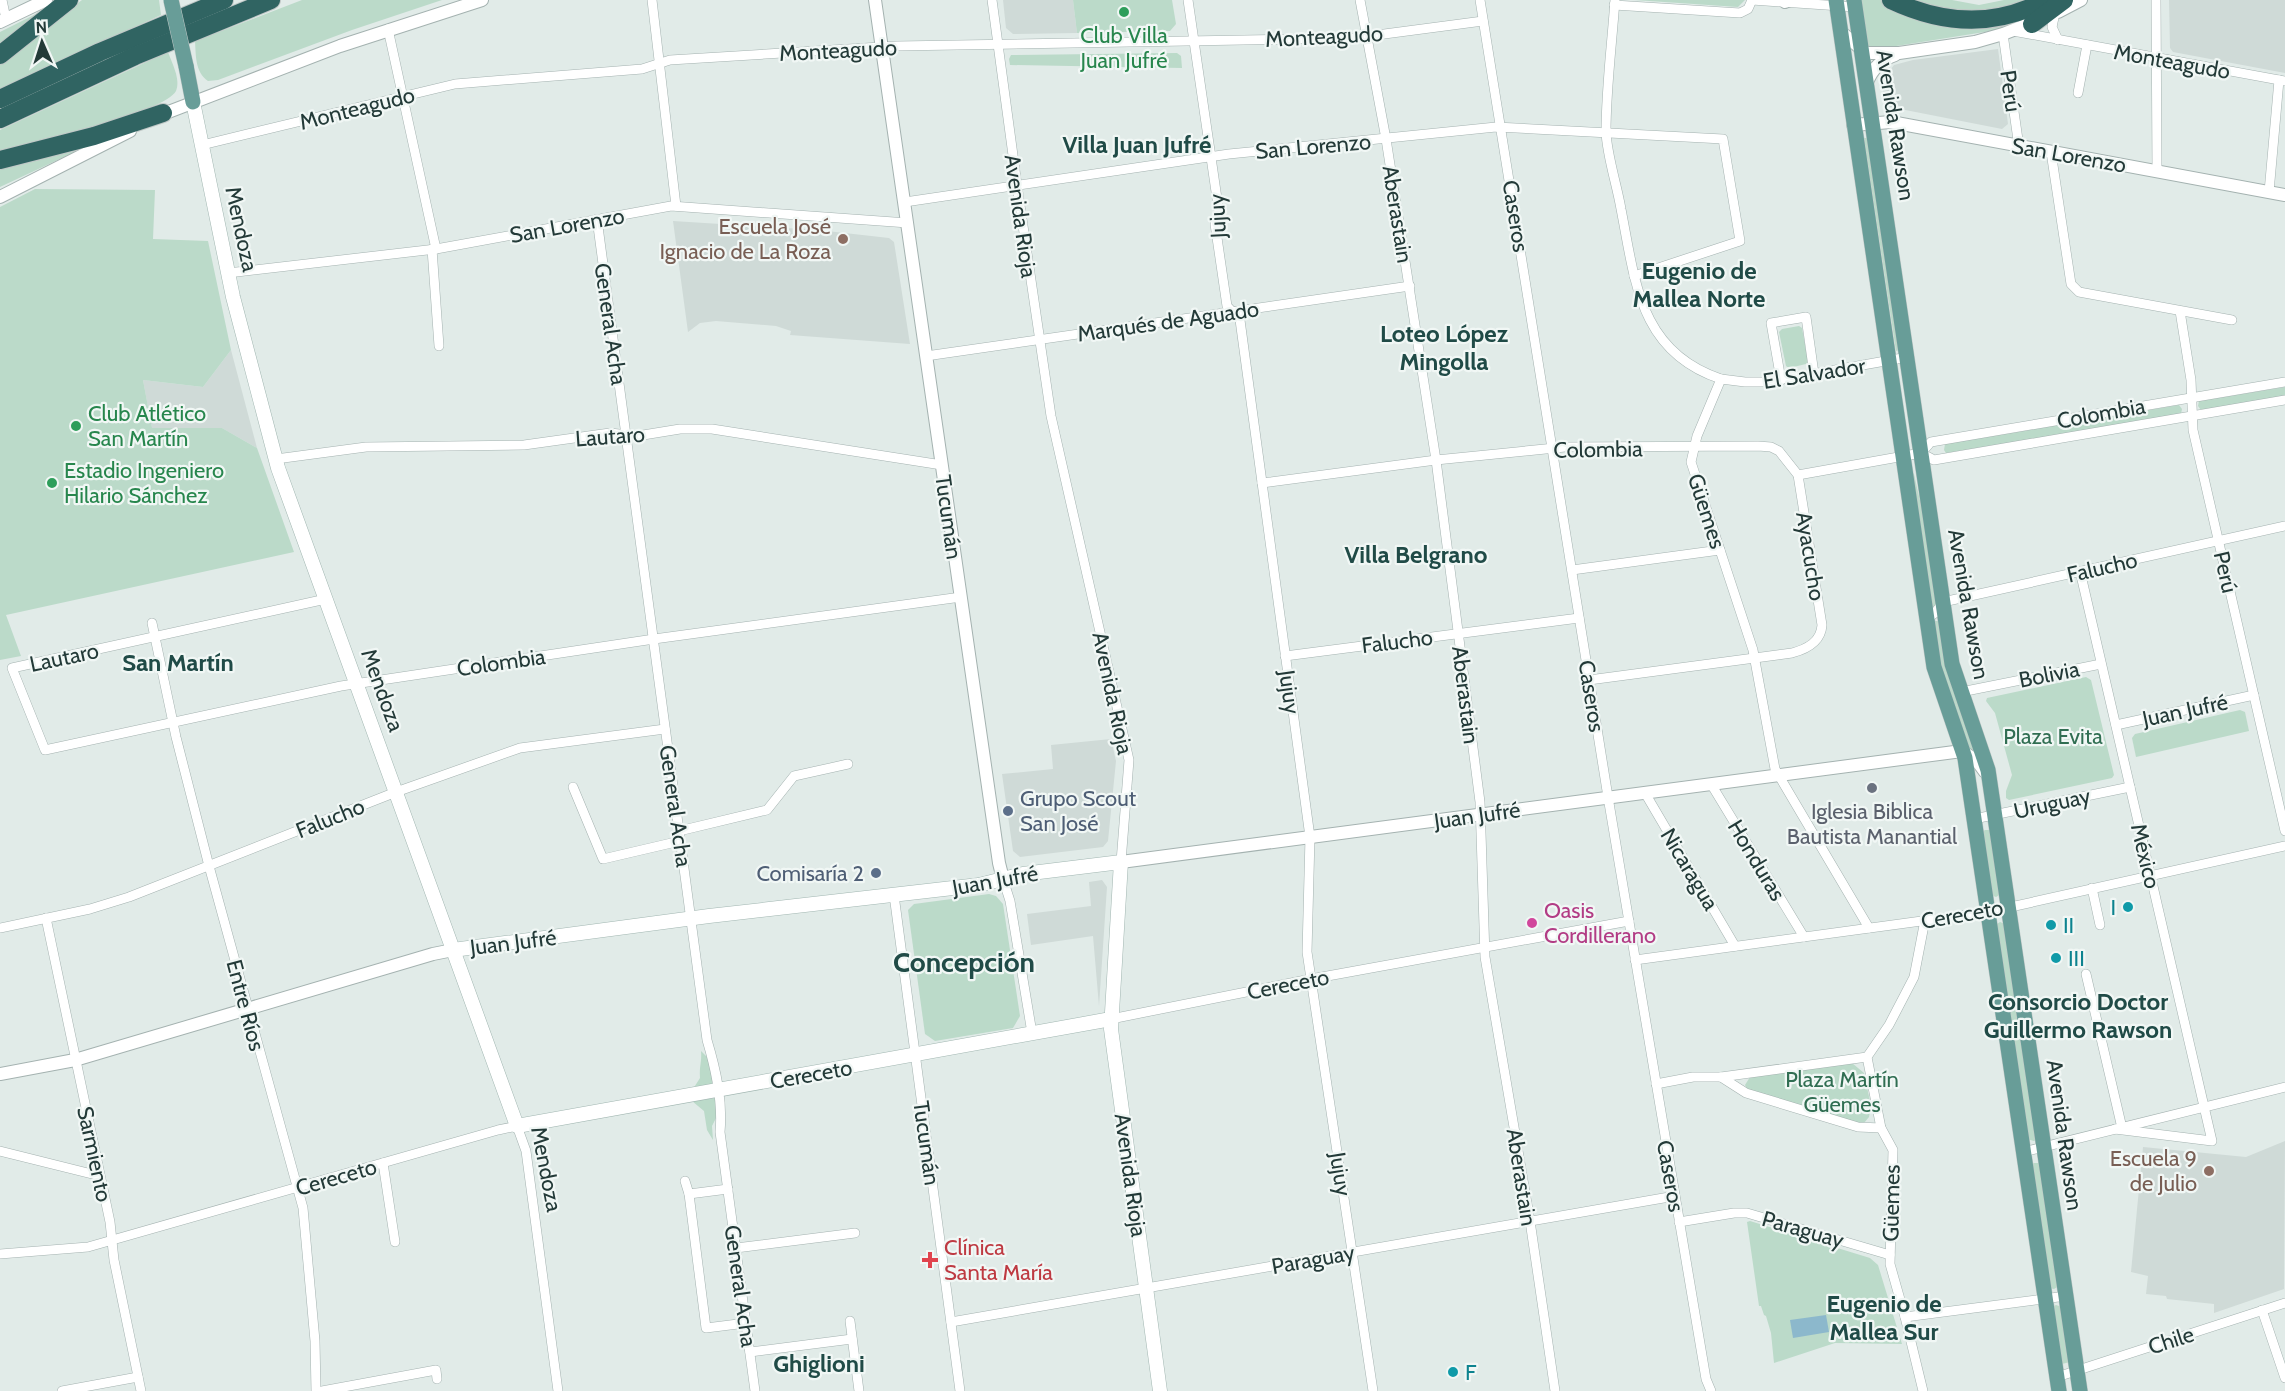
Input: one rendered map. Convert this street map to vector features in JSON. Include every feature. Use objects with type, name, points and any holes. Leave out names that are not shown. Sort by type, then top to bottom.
[{"type":"highway","points":[[0,55],[69,0]]},
{"type":"highway","points":[[0,99],[91,56],[224,0]]},
{"type":"highway","points":[[0,119],[127,59],[271,0]]},
{"type":"highway","points":[[1891,0],[1937,16],[1972,21],[1991,20],[2055,5]]},
{"type":"highway","points":[[2032,24],[2055,5]]},
{"type":"highway","points":[[0,160],[94,136],[163,114]]},
{"type":"main road","name":"Mendoza","points":[[171,0],[228,273],[276,459],[517,1126]]},
{"type":"main road","name":"Avenida Rawson","points":[[1836,3],[1926,621],[1938,683],[1962,751],[1974,819],[2058,1384]]},
{"type":"main road","name":"Avenida Rawson","points":[[1855,4],[1953,664],[1981,744],[1989,780],[2080,1391]]},
{"type":"main road","name":"Juan Jufré","points":[[453,950],[979,885],[1023,874],[1121,861]]},
{"type":"main road","name":"Avenida Rioja","points":[[1121,861],[1111,1029],[1160,1391]]},
{"type":"main road","name":"Cereceto","points":[[517,1126],[1112,1019]]},
{"type":"street","points":[[2,0],[3,20],[46,0]]},
{"type":"street","points":[[0,197],[163,114],[388,29],[482,0]]},
{"type":"street","points":[[652,0],[676,206]]},
{"type":"street","name":"Tucumán","points":[[876,0],[999,863],[1010,901],[1032,1033]]},
{"type":"street","name":"Avenida Rioja","points":[[992,0],[1039,340],[1052,416],[1129,760],[1121,861]]},
{"type":"street","name":"Jujuy","points":[[1188,0],[1220,219],[1215,224],[1227,306],[1240,320],[1286,656],[1310,837],[1307,952],[1373,1391]]},
{"type":"street","name":"Aberastain","points":[[1360,0],[1386,139],[1436,460],[1480,814],[1485,948],[1530,1221],[1555,1391]]},
{"type":"street","name":"Caseros","points":[[1479,0],[1635,960],[1706,1379],[1712,1391]]},
{"type":"street","points":[[1721,379],[1688,363],[1665,343],[1645,312],[1635,276],[1606,133],[1614,2],[1740,13],[1748,9],[1752,0],[1855,4]]},
{"type":"street","points":[[2058,40],[2052,27],[2055,5],[2081,0]]},
{"type":"street","points":[[2156,0],[2157,171]]},
{"type":"street","name":"Monteagudo","points":[[202,145],[455,84],[642,69],[670,60],[882,47],[1367,37],[1483,21]]},
{"type":"street","points":[[1840,31],[1862,51],[1869,54],[1899,53],[1975,42],[2032,24]]},
{"type":"street","points":[[388,29],[434,249],[439,346]]},
{"type":"street","name":"Monteagudo","points":[[2008,33],[2087,45],[2282,81]]},
{"type":"street","name":"Perú","points":[[2008,33],[2019,147]]},
{"type":"street","points":[[2078,93],[2087,45]]},
{"type":"street","points":[[1867,82],[1870,74],[1880,63],[1899,53]]},
{"type":"street","points":[[2269,192],[2282,81]]},
{"type":"street","name":"San Lorenzo","points":[[1853,125],[1891,122],[2285,195]]},
{"type":"street","name":"San Lorenzo","points":[[905,202],[1211,156],[1501,127],[1723,139],[1740,241],[1635,276]]},
{"type":"street","points":[[2051,152],[2071,284],[2079,292],[2232,320]]},
{"type":"street","name":"San Lorenzo","points":[[228,273],[434,249],[676,206],[908,223]]},
{"type":"street","name":"General Acha","points":[[597,219],[707,1040],[722,1109],[720,1132],[755,1391]]},
{"type":"street","name":"Marqués de Aguado","points":[[926,356],[1410,286]]},
{"type":"street","name":"Perú","points":[[2180,310],[2192,398],[2193,430],[2285,831]]},
{"type":"street","points":[[1781,380],[1771,322],[1806,317],[1814,374]]},
{"type":"street","name":"El Salvador","points":[[1721,379],[1758,383],[1908,357]]},
{"type":"street","name":"Güemes","points":[[1721,379],[1697,436],[1691,462],[1755,658],[1775,769],[1869,928]]},
{"type":"street","name":"Colombia","points":[[1262,483],[1436,460],[1553,448],[1750,446],[1773,448],[1784,455],[1798,475],[1902,458],[1921,453],[1931,442],[2285,382]]},
{"type":"street","name":"Colombia","points":[[1921,453],[1934,460],[2285,400]]},
{"type":"street","name":"Lautaro","points":[[276,459],[366,447],[524,445],[610,433],[637,436],[680,429],[711,429],[942,465]]},
{"type":"street","name":"Ayacucho","points":[[1755,658],[1799,651],[1810,646],[1819,637],[1822,625],[1798,475]]},
{"type":"street","name":"Falucho","points":[[1943,602],[2285,526]]},
{"type":"street","points":[[1572,570],[1720,550]]},
{"type":"street","name":"México","points":[[2080,572],[2212,1141],[2119,1129]]},
{"type":"street","name":"Colombia","points":[[45,750],[357,683],[961,597]]},
{"type":"street","name":"Lautaro","points":[[45,750],[12,668],[326,599]]},
{"type":"street","points":[[1926,621],[1935,614],[1943,602]]},
{"type":"street","name":"Falucho","points":[[1286,656],[1580,618]]},
{"type":"street","name":"Entre Ríos","points":[[152,623],[173,722],[209,866],[303,1208],[315,1341],[316,1391]]},
{"type":"street","points":[[1589,680],[1755,658]]},
{"type":"street","name":"Bolivia","points":[[1961,692],[2101,664]]},
{"type":"street","name":"Juan Jufré","points":[[2116,725],[2254,695]]},
{"type":"street","name":"Falucho","points":[[0,928],[90,909],[129,897],[396,792],[520,748],[665,729]]},
{"type":"street","points":[[1962,751],[1977,761],[1989,780]]},
{"type":"street","name":"Juan Jufré","points":[[1121,861],[1962,751]]},
{"type":"street","points":[[573,787],[603,859],[767,810],[794,776],[848,764]]},
{"type":"street","name":"Honduras","points":[[1711,784],[1804,937]]},
{"type":"street","name":"Uruguay","points":[[1974,819],[2130,787]]},
{"type":"street","name":"Nicaragua","points":[[1645,793],[1735,946]]},
{"type":"street","name":"Cereceto","points":[[1635,960],[1988,912],[2285,846]]},
{"type":"street","points":[[2092,888],[2100,926]]},
{"type":"street","name":"Tucumán","points":[[894,895],[960,1391]]},
{"type":"street","name":"Sarmiento","points":[[46,918],[100,1176],[141,1391]]},
{"type":"street","name":"Cereceto","points":[[1112,1019],[1311,979],[1629,921]]},
{"type":"street","points":[[1656,1084],[1693,1077],[1721,1077],[1867,1057],[1889,1025],[1914,977],[1925,921]]},
{"type":"street","name":"Juan Jufré","points":[[0,1074],[75,1060],[441,951],[453,950]]},
{"type":"street","points":[[2086,974],[2119,1129]]},
{"type":"street","name":"Güemes","points":[[1867,1057],[1881,1128],[1893,1150],[1890,1264],[1923,1391]]},
{"type":"street","points":[[1721,1077],[1746,1093],[1858,1127],[1881,1128]]},
{"type":"street","points":[[2023,1152],[2285,1087]]},
{"type":"street","name":"Cereceto","points":[[0,1254],[88,1247],[517,1126]]},
{"type":"street","name":"Mendoza","points":[[517,1126],[526,1151],[558,1391]]},
{"type":"street","points":[[0,1151],[100,1176]]},
{"type":"street","points":[[383,1163],[395,1242]]},
{"type":"street","points":[[685,1181],[689,1194],[706,1328],[746,1323]]},
{"type":"street","points":[[689,1194],[728,1189]]},
{"type":"street","name":"Paraguay","points":[[951,1322],[1675,1196]]},
{"type":"street","name":"Paraguay","points":[[1679,1222],[1734,1213],[1753,1214],[1890,1254]]},
{"type":"street","points":[[736,1248],[855,1233]]},
{"type":"street","points":[[1905,1317],[2066,1296]]},
{"type":"street","name":"Chile","points":[[2058,1384],[2077,1371],[2285,1303]]},
{"type":"street","points":[[2262,1310],[2285,1378]]},
{"type":"street","points":[[850,1321],[859,1391]]},
{"type":"street","points":[[750,1352],[852,1339]]},
{"type":"street","points":[[322,1391],[436,1370],[437,1379]]},
{"type":"street","points":[[62,1391],[138,1377]]},
{"type":"shaded area","points":[[1003,0],[1073,0],[1077,33],[1013,34],[1006,28]]},
{"type":"shaded area","points":[[2169,0],[2285,0],[2285,73],[2173,52],[2170,48]]},
{"type":"shaded area","points":[[1998,49],[2008,124],[2002,129],[1885,106],[1882,81],[1894,65],[1913,60]]},
{"type":"shaded area","points":[[673,221],[818,230],[889,238],[894,242],[910,344],[790,335],[791,331],[776,326],[716,321],[700,323],[688,332]]},
{"type":"shaded area","points":[[231,350],[257,448],[222,428],[152,429],[143,380],[203,387]]},
{"type":"shaded area","points":[[1111,739],[1116,761],[1108,841],[1103,847],[1020,857],[1013,851],[1002,774],[1053,769],[1051,745]]},
{"type":"shaded area","points":[[1102,880],[1107,887],[1099,1006],[1093,936],[1031,945],[1027,914],[1091,906],[1089,882]]},
{"type":"shaded area","points":[[2285,1141],[2284,1289],[2214,1313],[2214,1304],[2167,1299],[2166,1296],[2146,1294],[2148,1276],[2131,1272],[2143,1147],[2246,1157]]},
{"type":"green space","points":[[82,0],[159,0],[161,15],[0,89],[0,63]]},
{"type":"green space","points":[[302,0],[442,0],[352,30],[218,80],[208,81],[204,77],[197,63],[195,41]]},
{"type":"green space","name":"Club Villa Juan Jufré","points":[[1073,0],[1172,0],[1176,24],[1170,31],[1077,33]]},
{"type":"green space","points":[[1635,0],[1745,0],[1738,7]]},
{"type":"green space","points":[[1860,0],[1881,0],[1910,13],[2048,8],[2011,26],[1991,31],[1871,50]]},
{"type":"green space","points":[[1902,0],[1952,0],[1979,5],[2004,0],[2037,0],[1976,17]]},
{"type":"green space","points":[[48,8],[0,46],[0,32]]},
{"type":"green space","points":[[168,52],[177,87],[176,91],[166,99],[148,109],[123,118],[0,156],[0,130]]},
{"type":"green space","points":[[1177,53],[1181,56],[1182,68],[1010,65],[1009,59],[1011,55]]},
{"type":"green space","points":[[1864,138],[1868,138],[1899,350],[1896,351]]},
{"type":"green space","points":[[96,142],[0,187],[0,169]]},
{"type":"green space","name":"Club Atlético San Martín","points":[[35,189],[155,190],[153,239],[208,241],[231,350],[203,387],[143,380],[152,428],[222,428],[257,448],[294,552],[6,615],[21,656],[0,660],[0,207]]},
{"type":"green space","points":[[1799,326],[1802,328],[1808,361],[1806,364],[1789,368],[1786,366],[1779,332],[1782,329]]},
{"type":"green space","points":[[2285,387],[2285,396],[2201,410],[2198,406],[2199,401]]},
{"type":"green space","points":[[2179,405],[2182,409],[2181,414],[1946,453],[1944,450],[1945,444]]},
{"type":"green space","points":[[1912,473],[1923,514],[1936,604],[1932,610]]},
{"type":"green space","points":[[1934,621],[1938,621],[1974,752],[1968,748],[1943,681]]},
{"type":"green space","name":"Plaza Evita","points":[[2086,677],[2091,680],[2114,775],[2112,778],[2009,800],[2006,798],[2006,791],[2012,775],[1995,713],[1986,701],[1987,698]]},
{"type":"green space","points":[[2240,710],[2245,712],[2249,731],[2136,757],[2132,738],[2135,734]]},
{"type":"green space","points":[[1990,830],[2001,894],[1996,897],[1991,895],[1982,832]]},
{"type":"green space","points":[[989,894],[996,896],[1003,904],[1020,1016],[1013,1028],[935,1041],[925,1034],[908,910],[914,904]]},
{"type":"green space","points":[[2000,922],[2005,924],[2037,1139],[2034,1141],[2027,1139],[1997,924]]},
{"type":"green space","points":[[701,1051],[709,1059],[713,1081],[711,1085],[693,1089],[700,1078]]},
{"type":"green space","name":"Plaza Martín Güemes","points":[[1852,1063],[1864,1073],[1871,1106],[1869,1117],[1864,1123],[1856,1124],[1747,1089],[1745,1085],[1750,1077]]},
{"type":"green space","points":[[716,1098],[717,1116],[712,1126],[713,1140],[707,1130],[704,1111],[692,1101]]},
{"type":"green space","points":[[2039,1163],[2059,1286],[2054,1289],[2049,1288],[2031,1165]]},
{"type":"green space","points":[[1750,1221],[1870,1258],[1878,1265],[1902,1344],[1835,1343],[1774,1363],[1771,1333],[1766,1316],[1759,1306],[1747,1222]]},
{"type":"green space","points":[[2054,1306],[2062,1307],[2070,1362],[2062,1364]]},
{"type":"water","points":[[1826,1315],[1829,1332],[1793,1338],[1790,1320]]},
{"type":"place","name":"Club Villa Juan Jufré","points":[[1124,12]]},
{"type":"place","name":"Escuela José Ignacio de La Roza","points":[[843,239]]},
{"type":"place","name":"Club Atlético San Martín","points":[[76,426]]},
{"type":"place","name":"Estadio Ingeniero Hilario Sánchez","points":[[52,483]]},
{"type":"place","name":"Iglesia Biblica Bautista Manantial","points":[[1872,788]]},
{"type":"place","name":"Grupo Scout San José","points":[[1008,811]]},
{"type":"place","name":"Comisaría 2","points":[[876,873]]},
{"type":"place","name":"I","points":[[2128,907]]},
{"type":"place","name":"Oasis Cordillerano","points":[[1532,923]]},
{"type":"place","name":"II","points":[[2051,925]]},
{"type":"place","name":"III","points":[[2056,958]]},
{"type":"place","name":"Escuela 9 de Julio","points":[[2209,1171]]},
{"type":"place","name":"Clínica Santa María","points":[[930,1260]]},
{"type":"place","name":"F","points":[[1453,1372]]},
{"type":"district","name":"Villa Juan Jufré","points":[[1137,145]]},
{"type":"district","name":"Eugenio de Mallea Norte","points":[[1699,285]]},
{"type":"district","name":"Loteo López Mingolla","points":[[1444,348]]},
{"type":"district","name":"Villa Belgrano","points":[[1416,555]]},
{"type":"district","name":"San Martín","points":[[178,663]]},
{"type":"district","name":"Concepción","points":[[964,962]]},
{"type":"district","name":"Consorcio Doctor Guillermo Rawson","points":[[2078,1016]]},
{"type":"district","name":"Eugenio de Mallea Sur","points":[[1884,1318]]},
{"type":"district","name":"Ghiglioni","points":[[819,1364]]}]
